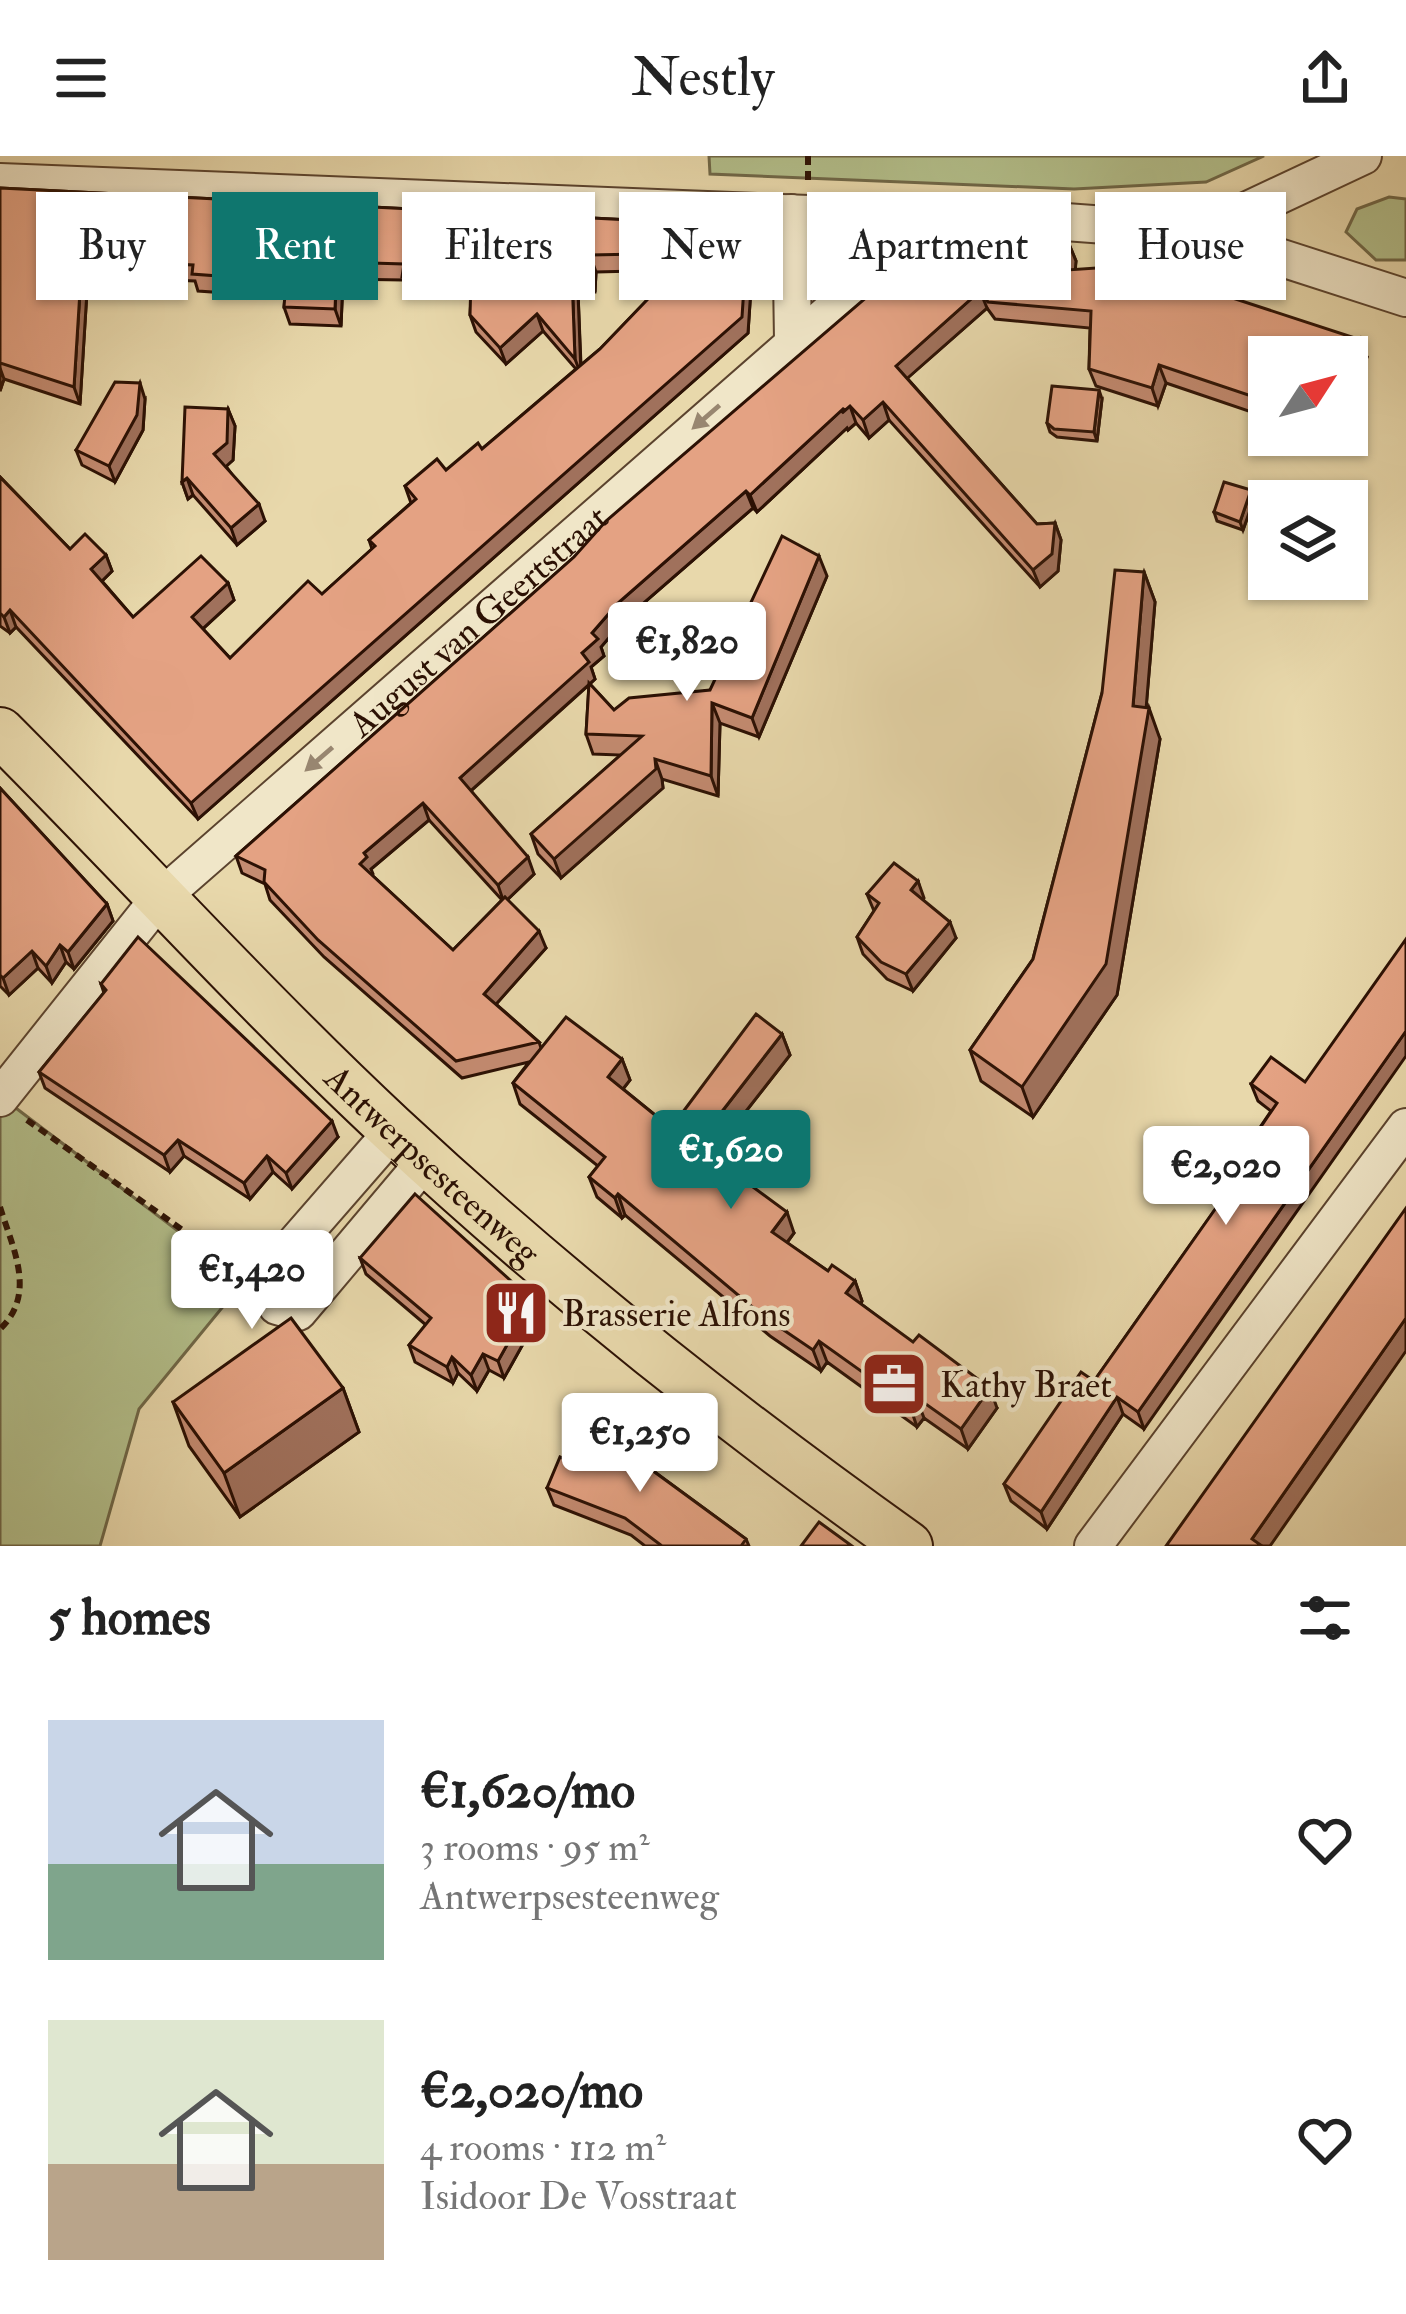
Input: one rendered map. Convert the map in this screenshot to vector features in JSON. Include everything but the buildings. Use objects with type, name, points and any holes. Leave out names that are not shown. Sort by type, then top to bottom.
[{"type":"main road","name":"Antwerpsesteenweg","points":[[0,732],[158,900],[411,1145],[733,1421],[908,1546]]},
{"type":"street","points":[[1286,192],[1363,156]]},
{"type":"street","points":[[0,182],[807,212]]},
{"type":"street","points":[[791,212],[793,340]]},
{"type":"street","points":[[1286,259],[1406,298]]},
{"type":"street","name":"August van Geertstraat","points":[[6,1104],[158,900],[841,300]]},
{"type":"street","points":[[1093,1546],[1406,1127]]},
{"type":"street","points":[[265,1278],[277,1306],[298,1312],[411,1145]]},
{"type":"path","points":[[6,1104],[239,1270],[265,1278]]},
{"type":"path","points":[[0,1208],[18,1257],[21,1297],[0,1329]]},
{"type":"green space","points":[[709,156],[1264,156],[1206,182],[1074,189],[710,174]]},
{"type":"green space","points":[[1389,197],[1406,199],[1406,260],[1376,260],[1346,232],[1357,209]]},
{"type":"green space","points":[[0,1096],[244,1281],[139,1409],[100,1546],[0,1546]]},
{"type":"place","name":"Brasserie Alfons","points":[[516,1313]]},
{"type":"place","name":"Kathy Braet","points":[[894,1384]]}]
